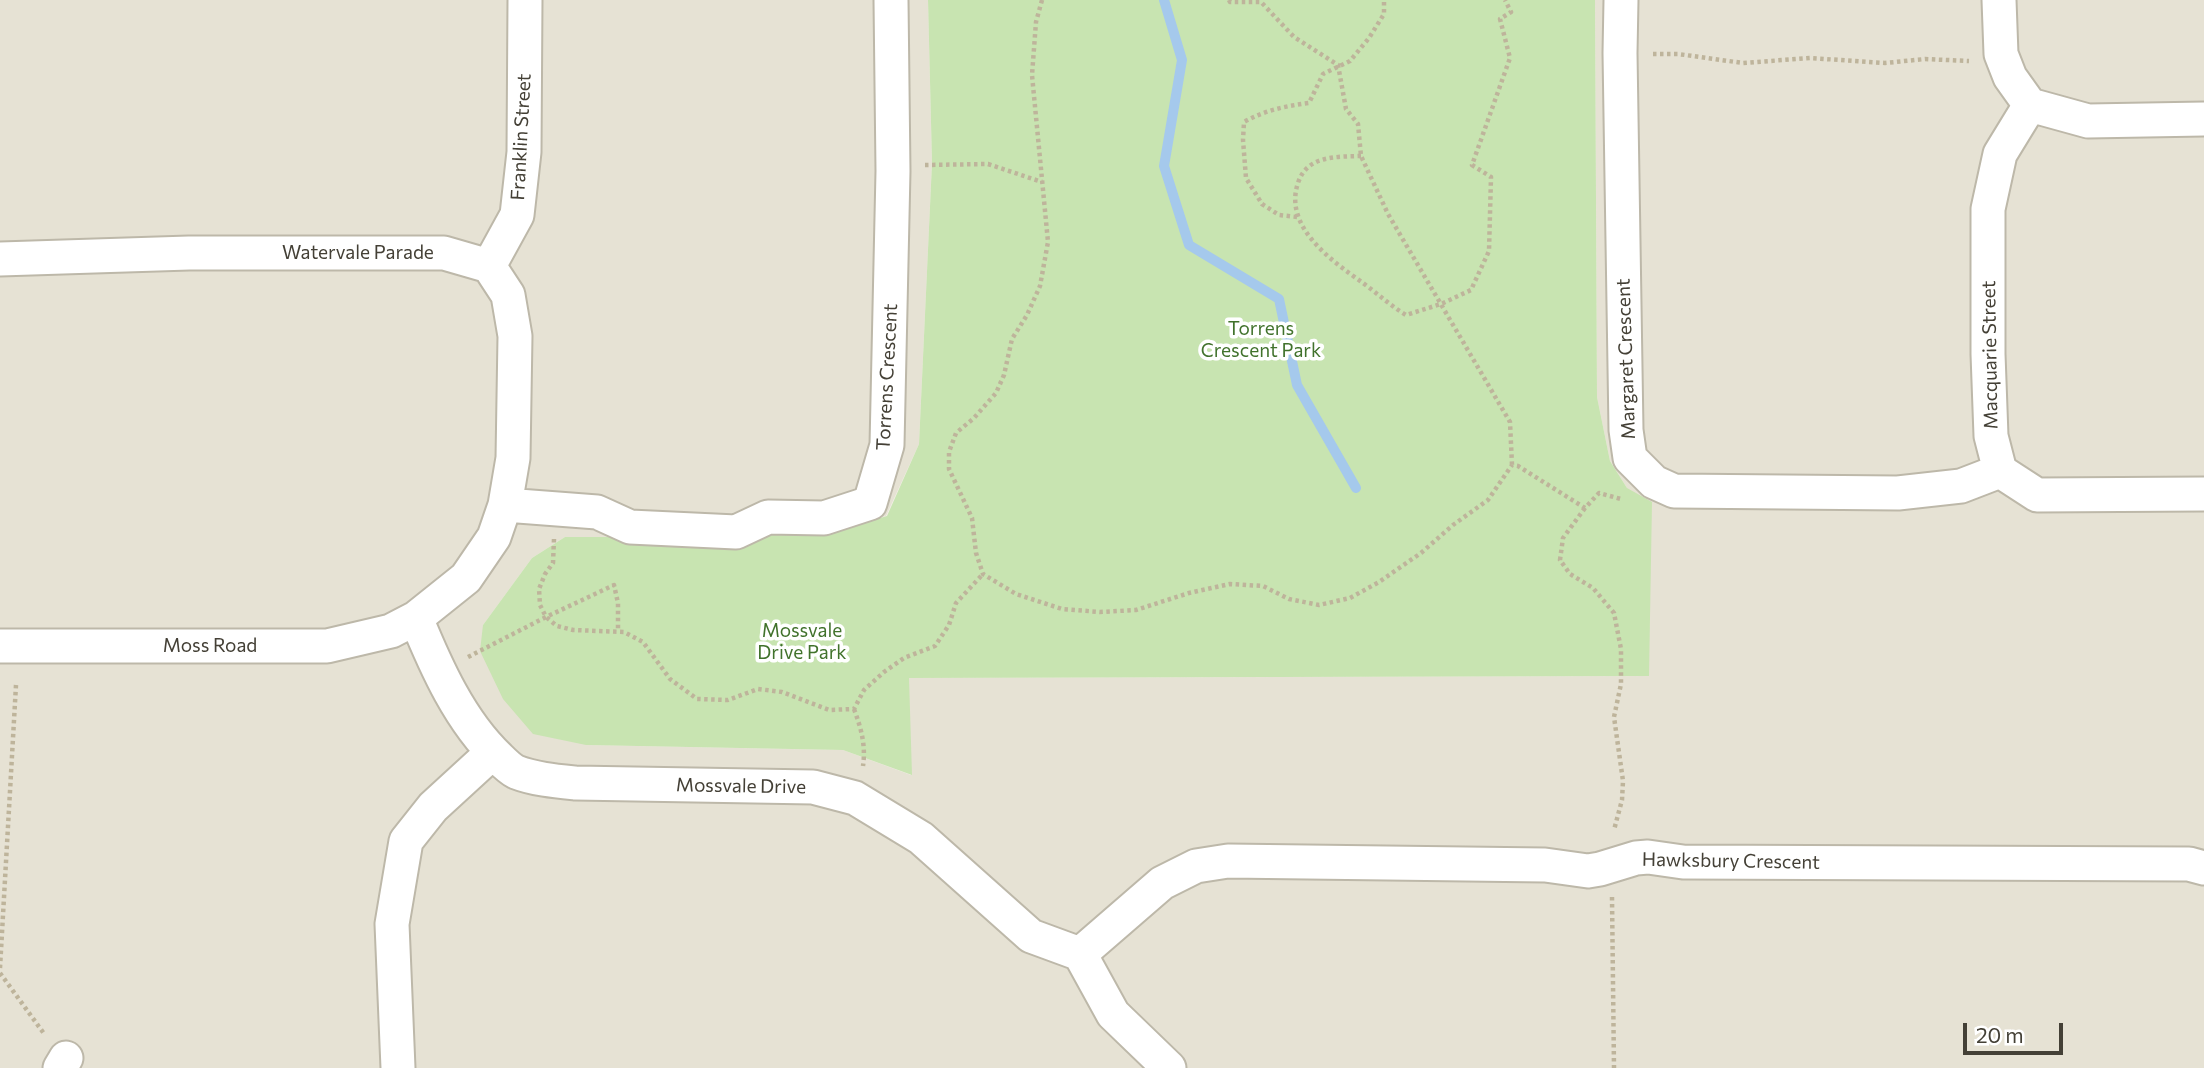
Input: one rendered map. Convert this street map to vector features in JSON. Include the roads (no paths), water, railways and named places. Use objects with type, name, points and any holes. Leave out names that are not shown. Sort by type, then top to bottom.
[{"type":"street","name":"Franklin Street","points":[[489,266],[517,215],[524,152],[525,0]]},
{"type":"street","name":"Torrens Crescent","points":[[505,505],[597,512],[630,527],[736,532],[768,517],[824,518],[870,503],[887,445],[893,172],[891,0]]},
{"type":"street","name":"Margaret Crescent","points":[[1621,0],[1626,430],[1630,458],[1654,482],[1674,491],[1898,494],[1961,486],[2000,471]]},
{"type":"street","points":[[1999,0],[2001,54],[2010,77],[2030,106],[2088,121],[2204,119]]},
{"type":"street","name":"Macquarie Street","points":[[2000,471],[1992,436],[1988,354],[1988,209],[2000,154],[2030,106]]},
{"type":"street","name":"Watervale Parade","points":[[0,259],[189,253],[444,253],[489,266]]},
{"type":"street","points":[[416,618],[466,578],[494,537],[505,505],[513,458],[515,335],[508,295],[489,266]]},
{"type":"street","points":[[2000,471],[2037,495],[2204,494]]},
{"type":"street","name":"Moss Road","points":[[0,646],[327,646],[391,631],[416,618]]},
{"type":"street","name":"Mossvale Drive","points":[[416,618],[430,653],[470,726],[514,771],[546,780],[575,783],[813,788],[855,798],[921,838],[1031,936],[1080,954]]},
{"type":"street","points":[[398,1068],[392,924],[406,841],[433,807],[493,752]]},
{"type":"street","name":"Hawksbury Crescent","points":[[1080,954],[1162,883],[1196,866],[1228,861],[1545,865],[1588,870],[1648,856],[1683,862],[2189,864],[2204,868]]},
{"type":"street","points":[[1080,954],[1113,1014],[1169,1068]]},
{"type":"waterway","points":[[1164,0],[1182,60],[1164,166],[1189,245],[1279,299],[1297,385],[1356,488]]},
{"type":"park label","name":"Torrens Crescent Park","points":[[1261,340]]},
{"type":"park label","name":"Mossvale Drive Park","points":[[802,642]]}]
